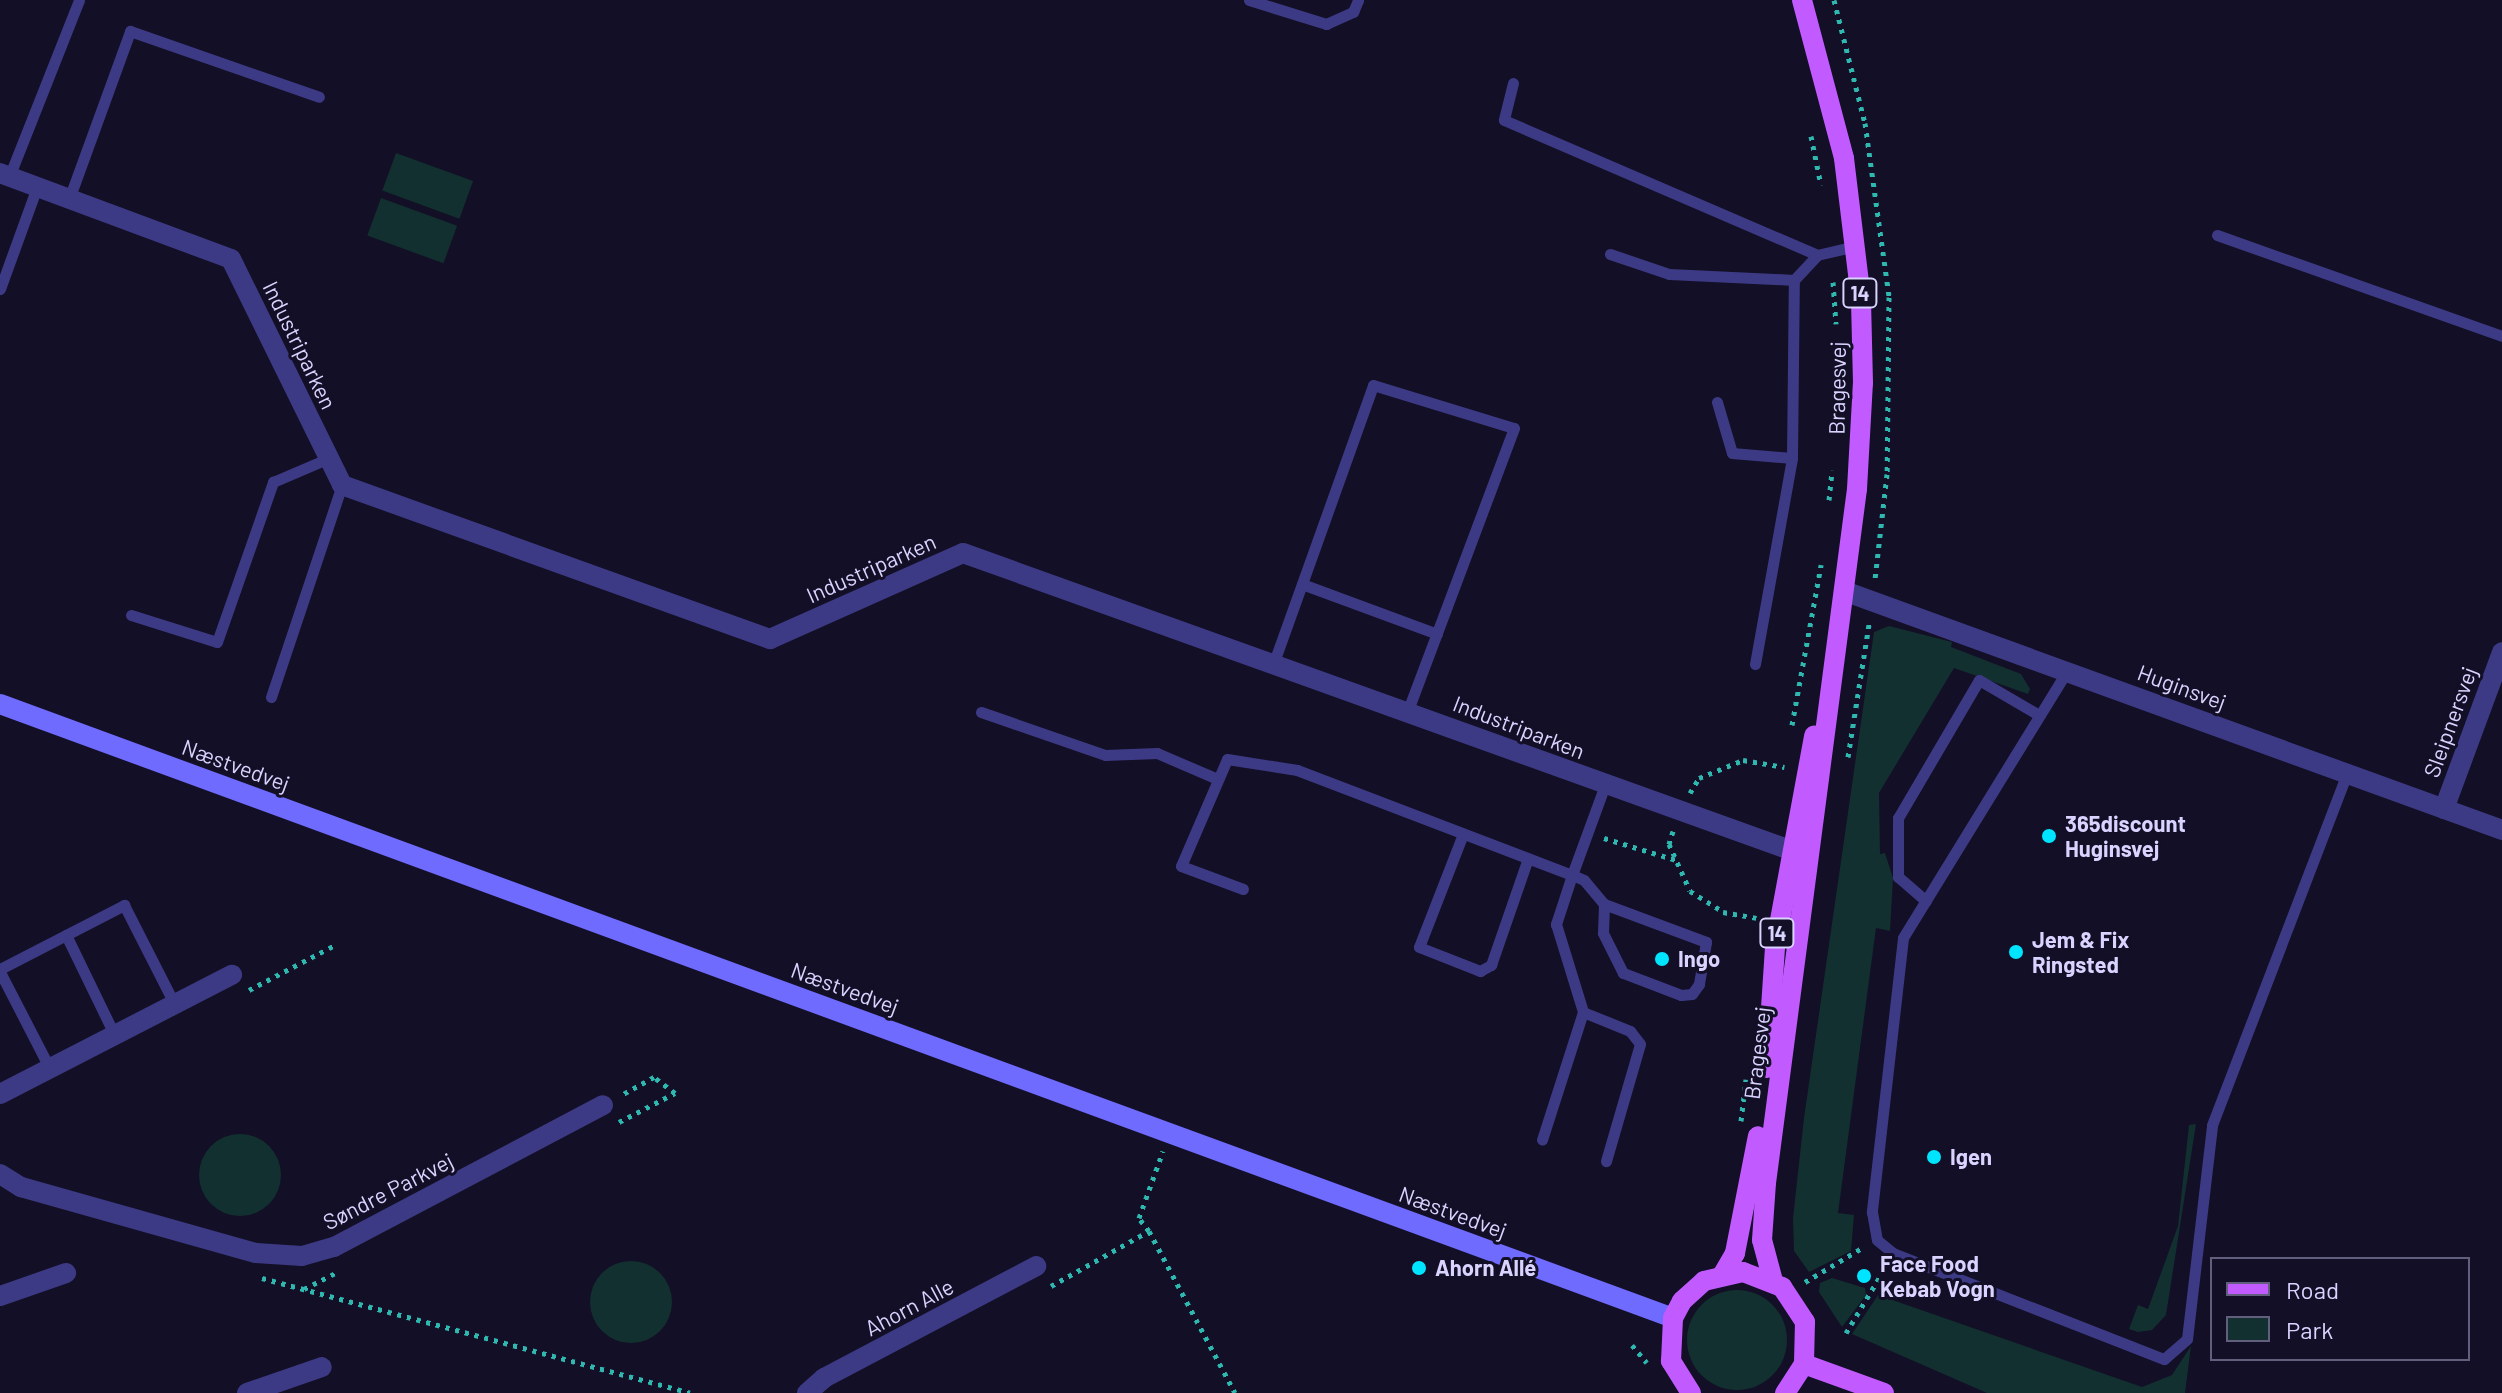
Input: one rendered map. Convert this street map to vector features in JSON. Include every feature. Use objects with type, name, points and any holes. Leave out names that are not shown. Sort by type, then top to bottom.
[{"type":"main road","name":"Bragesvej","points":[[1773,1281],[1764,1257],[1766,1183],[1844,591],[1863,383],[1855,246],[1841,144],[1802,0]]},
{"type":"main road","name":"Bragesvej","points":[[1723,1274],[1735,1253],[1754,1166],[1766,1077],[1775,947],[1790,850],[1844,591]]},
{"type":"main road","name":"Næstvedvej","points":[[0,704],[1664,1315]]},
{"type":"main road","points":[[1790,850],[1805,843],[1812,830]]},
{"type":"main road","points":[[1691,1393],[1671,1361],[1664,1315],[1696,1287],[1723,1274],[1753,1274],[1773,1281],[1801,1312],[1808,1343],[1804,1364],[1785,1393]]},
{"type":"main road","points":[[1804,1364],[1884,1393]]},
{"type":"street","name":"Industriparken","points":[[5,175],[231,259],[342,485],[770,639],[963,553],[1408,710],[1605,785],[1790,850]]},
{"type":"street","name":"Huginsvej","points":[[1844,591],[2502,830]]},
{"type":"street","name":"Sleipnersvej","points":[[2444,809],[2502,652]]},
{"type":"street","points":[[1788,999],[1789,936],[1799,867],[1790,850]]},
{"type":"street","points":[[0,1094],[232,975]]},
{"type":"street","name":"Søndre Parkvej","points":[[0,1174],[21,1187],[256,1253],[302,1256],[334,1247],[603,1105]]},
{"type":"street","name":"Ahorn Alle","points":[[807,1393],[824,1378],[1036,1266]]},
{"type":"street","points":[[0,1296],[66,1273]]},
{"type":"street","points":[[247,1393],[322,1367]]},
{"type":"lane","points":[[5,175],[79,0]]},
{"type":"lane","points":[[1249,0],[1326,24],[1353,12],[1358,0]]},
{"type":"lane","points":[[69,199],[130,31],[319,97]]},
{"type":"lane","points":[[1513,83],[1504,120],[1817,255]]},
{"type":"lane","points":[[0,289],[37,187]]},
{"type":"lane","points":[[2217,235],[2502,336]]},
{"type":"lane","points":[[1755,664],[1792,458],[1794,280],[1817,255],[1855,246]]},
{"type":"lane","points":[[1610,254],[1669,274],[1794,280]]},
{"type":"lane","points":[[1274,662],[1373,385],[1514,428],[1408,710]]},
{"type":"lane","points":[[1717,402],[1732,453],[1792,458]]},
{"type":"lane","points":[[131,615],[217,642],[273,482],[329,458]]},
{"type":"lane","points":[[271,697],[342,485]]},
{"type":"lane","points":[[1302,584],[1437,634]]},
{"type":"lane","points":[[2067,671],[1903,938],[1872,1212],[1877,1240],[1893,1253],[2164,1359],[2187,1339],[2212,1125],[2347,773]]},
{"type":"lane","points":[[1926,901],[1898,877],[1898,818],[1979,680],[2039,715]]},
{"type":"lane","points":[[981,712],[1105,755],[1157,753],[1215,778]]},
{"type":"lane","points":[[1243,889],[1181,866],[1215,778],[1227,759],[1297,770],[1584,880],[1604,904],[1706,942],[1699,984],[1692,994],[1681,995],[1623,973],[1603,933],[1604,904]]},
{"type":"lane","points":[[1542,1140],[1583,1012],[1556,924],[1605,785]]},
{"type":"lane","points":[[1463,834],[1419,947],[1480,971],[1491,965],[1528,858]]},
{"type":"lane","points":[[50,1069],[0,971],[124,905],[175,1005]]},
{"type":"lane","points":[[66,935],[115,1036]]},
{"type":"lane","points":[[1583,1012],[1630,1031],[1640,1044],[1606,1161]]},
{"type":"path","points":[[1810,131],[1825,201]]},
{"type":"path","points":[[1831,251],[1836,327]]},
{"type":"path","points":[[1836,411],[1837,342]]},
{"type":"path","points":[[1829,511],[1833,454]]},
{"type":"path","points":[[1790,736],[1823,554]]},
{"type":"path","points":[[1781,782],[1787,751]]},
{"type":"path","points":[[1588,832],[1676,860]]},
{"type":"path","points":[[1755,932],[1759,903]]},
{"type":"path","points":[[1738,1138],[1747,1064]]},
{"type":"path","points":[[603,1105],[654,1077],[675,1093]]},
{"type":"path","points":[[1170,1134],[1139,1218],[1149,1231],[1235,1393]]},
{"type":"path","points":[[1046,1288],[1149,1231]]},
{"type":"path","points":[[1804,1283],[1877,1240]]},
{"type":"path","points":[[1846,1333],[1893,1253]]},
{"type":"path","points":[[1764,1257],[1804,1283],[1809,1290]]},
{"type":"path","points":[[258,1277],[690,1393]]},
{"type":"path","points":[[1654,1367],[1650,1344],[1664,1315]]},
{"type":"green space","points":[[396,153],[473,181],[459,219],[382,191]]},
{"type":"green space","points":[[381,198],[457,226],[443,263],[367,236]]},
{"type":"green space","points":[[1889,626],[1952,642],[1951,647],[2021,674],[2030,689],[2028,694],[1954,668],[1879,793],[1880,854],[1885,853],[1893,878],[1890,931],[1876,928],[1838,1213],[1854,1215],[1851,1251],[1809,1272],[1794,1251],[1793,1218],[1804,1118],[1874,632]]},
{"type":"green space","points":[[2196,1124],[2166,1315],[2152,1330],[2138,1332],[2129,1329],[2138,1305],[2148,1309],[2178,1226],[2189,1125]]},
{"type":"green space","points":[[240,1134],[256,1137],[269,1146],[278,1159],[281,1175],[278,1191],[269,1204],[256,1213],[240,1216],[224,1213],[211,1204],[202,1191],[199,1175],[202,1159],[211,1146],[224,1137]]},
{"type":"green space","points":[[631,1261],[647,1264],[660,1273],[669,1286],[672,1302],[669,1318],[660,1331],[647,1340],[631,1343],[615,1340],[602,1331],[593,1318],[590,1302],[593,1286],[602,1273],[615,1264]]},
{"type":"green space","points":[[1832,1278],[1865,1288],[1866,1295],[1842,1327],[1819,1292],[1820,1283]]},
{"type":"green space","points":[[1737,1290],[1756,1294],[1772,1305],[1783,1321],[1787,1340],[1783,1359],[1772,1375],[1756,1386],[1737,1390],[1718,1386],[1702,1375],[1691,1359],[1687,1340],[1691,1321],[1702,1305],[1718,1294]]},
{"type":"green space","points":[[1878,1295],[2142,1387],[2172,1375],[2191,1346],[2185,1393],[1987,1393],[1852,1334]]},
{"type":"place","name":"365discount Huginsvej","points":[[2049,836]]},
{"type":"place","name":"Jem & Fix Ringsted","points":[[2016,952]]},
{"type":"place","name":"Ingo","points":[[1662,959]]},
{"type":"place","name":"Igen","points":[[1934,1157]]},
{"type":"place","name":"Ahorn Allé","points":[[1419,1268]]},
{"type":"place","name":"Face Food Kebab Vogn","points":[[1864,1276]]}]
